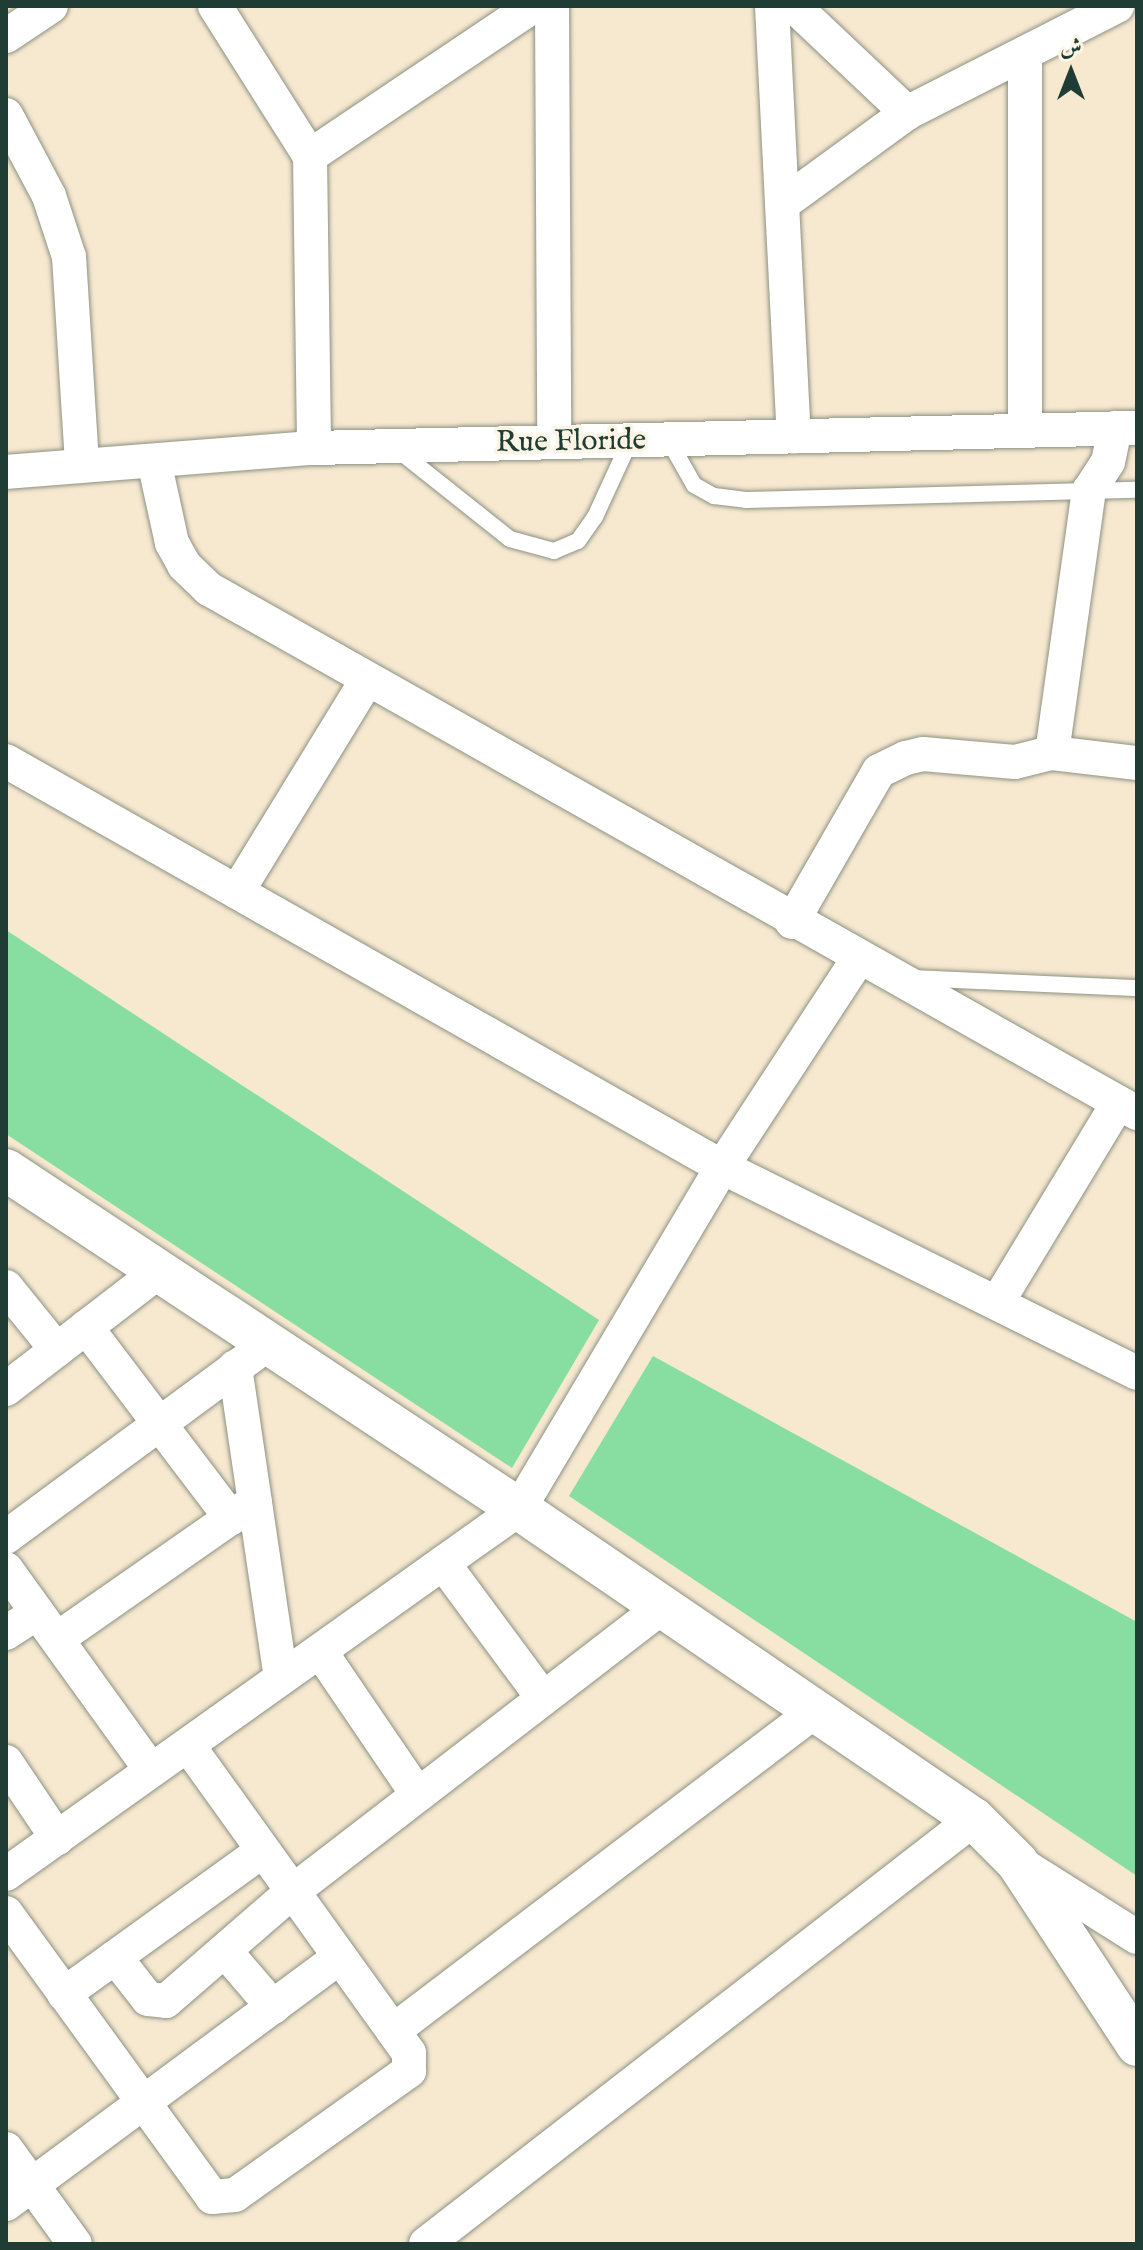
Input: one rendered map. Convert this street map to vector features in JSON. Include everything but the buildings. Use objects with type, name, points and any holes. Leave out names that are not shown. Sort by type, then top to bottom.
[{"type":"street","points":[[6,36],[51,6]]},
{"type":"street","points":[[215,6],[310,156],[314,448]]},
{"type":"street","points":[[310,156],[533,6]]},
{"type":"street","points":[[552,6],[554,442]]},
{"type":"street","points":[[772,6],[785,202],[794,436]]},
{"type":"street","points":[[794,6],[907,113]]},
{"type":"street","points":[[785,202],[907,113],[1117,6]]},
{"type":"street","points":[[1025,53],[1025,430]]},
{"type":"street","points":[[6,115],[49,196],[69,257],[82,466]]},
{"type":"street","points":[[1052,753],[1089,491],[1126,428]]},
{"type":"street","name":"Rue Floride","points":[[6,472],[314,448],[1126,428]]},
{"type":"street","points":[[154,461],[172,543],[184,565],[209,589],[792,922],[1128,1108],[997,1303]]},
{"type":"street","points":[[237,892],[367,680]]},
{"type":"street","points":[[792,922],[879,771],[923,754],[1015,762],[1052,753],[1137,763]]},
{"type":"street","points":[[6,761],[722,1167],[1137,1373]]},
{"type":"street","points":[[6,1874],[519,1509],[722,1167],[858,959]]},
{"type":"street","points":[[13,1185],[159,1271],[250,1357],[519,1509],[974,1819],[1017,1862],[1137,2045]]},
{"type":"street","points":[[6,1389],[159,1271]]},
{"type":"street","points":[[6,1287],[57,1350]]},
{"type":"street","points":[[86,1327],[159,1423],[243,1510]]},
{"type":"street","points":[[6,1537],[250,1357]]},
{"type":"street","points":[[250,1357],[243,1510],[281,1678]]},
{"type":"street","points":[[6,1633],[47,1626],[243,1510]]},
{"type":"street","points":[[443,1563],[543,1698]]},
{"type":"street","points":[[6,1569],[151,1770]]},
{"type":"street","points":[[115,1957],[148,1999],[161,2003],[292,1892],[662,1607]]},
{"type":"street","points":[[320,1651],[418,1795]]},
{"type":"street","points":[[393,2031],[815,1711]]},
{"type":"street","points":[[6,1913],[207,2193],[228,2198],[409,2071],[409,2053],[188,1745]]},
{"type":"street","points":[[6,1762],[57,1838]]},
{"type":"street","points":[[426,2244],[974,1819]]},
{"type":"street","points":[[64,1994],[262,1851]]},
{"type":"street","points":[[1017,1862],[1137,1937]]},
{"type":"street","points":[[225,1951],[273,2007]]},
{"type":"street","points":[[19,2195],[340,1957]]},
{"type":"street","points":[[6,2149],[19,2195],[75,2244]]},
{"type":"lane","points":[[668,439],[694,485],[714,496],[746,500],[1137,490]]},
{"type":"lane","points":[[394,446],[510,539],[554,551],[578,541],[595,517],[631,440]]},
{"type":"lane","points":[[892,977],[1137,988]]},
{"type":"green space","points":[[6,930],[599,1320],[512,1468],[6,1134]]},
{"type":"green space","points":[[653,1356],[1137,1622],[1137,1876],[569,1496]]}]
